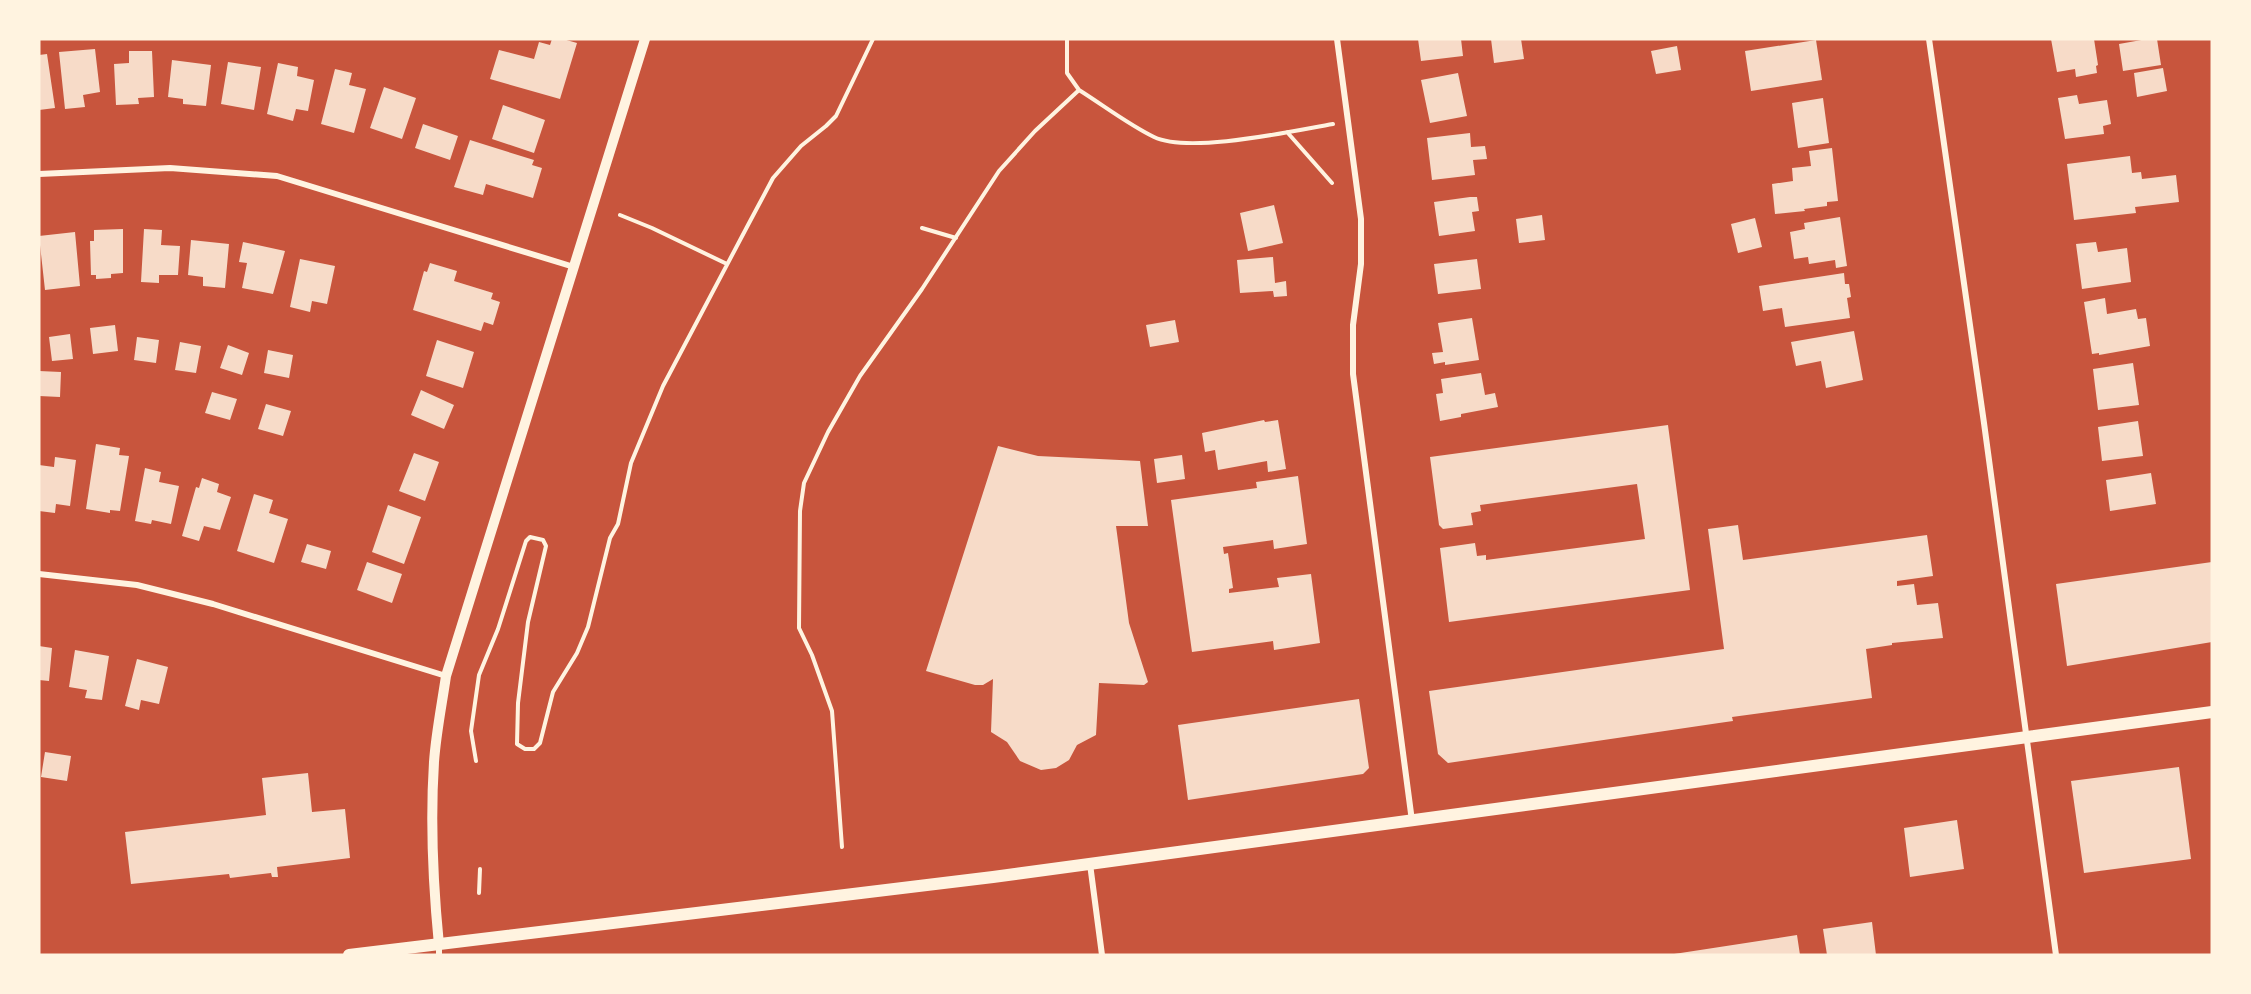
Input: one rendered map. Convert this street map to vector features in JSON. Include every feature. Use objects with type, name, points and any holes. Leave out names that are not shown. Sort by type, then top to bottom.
[{"type":"main road","points":[[349,955],[439,950],[2212,712]]},
{"type":"street","points":[[439,950],[433,883],[432,812],[434,760],[446,676],[645,39]]},
{"type":"street","points":[[1337,39],[1361,219],[1361,264],[1353,325],[1353,374],[1412,821]]},
{"type":"street","points":[[1929,39],[2056,955]]},
{"type":"street","points":[[39,174],[170,168],[277,176],[574,267]]},
{"type":"street","points":[[39,574],[137,585],[202,601],[446,676]]},
{"type":"street","points":[[1090,863],[1102,955]]},
{"type":"path","points":[[476,761],[471,731],[479,675],[493,645],[526,541],[530,537],[536,537],[543,540],[546,546],[528,622],[518,703],[518,744],[525,749],[534,749],[540,743],[553,692],[577,653],[588,627],[610,537],[618,524],[631,463],[663,386],[774,178],[801,146],[836,116],[873,39]]},
{"type":"path","points":[[1067,39],[1067,73],[1079,90],[1155,138],[1181,144],[1215,142],[1348,122]]},
{"type":"path","points":[[842,847],[832,711],[812,655],[799,628],[800,511],[804,483],[828,432],[860,376],[922,289],[999,171],[1035,131],[1079,90]]},
{"type":"path","points":[[1287,132],[1332,183]]},
{"type":"path","points":[[620,215],[727,264]]},
{"type":"path","points":[[922,228],[956,238]]},
{"type":"path","points":[[479,893],[480,869]]},
{"type":"building","points":[[552,39],[577,43],[560,99],[490,79],[499,50],[534,59],[539,42],[550,45]]},
{"type":"building","points":[[1418,39],[1461,39],[1463,56],[1421,61]]},
{"type":"building","points":[[1491,39],[1521,39],[1524,59],[1494,63]]},
{"type":"building","points":[[2051,39],[2094,39],[2097,73],[2076,77],[2075,69],[2057,72]]},
{"type":"building","points":[[2157,39],[2161,65],[2123,71],[2119,44]]},
{"type":"building","points":[[1816,40],[1822,80],[1751,91],[1745,51]]},
{"type":"building","points":[[1677,46],[1681,70],[1656,74],[1651,51]]},
{"type":"building","points":[[95,49],[100,92],[83,95],[85,107],[65,109],[59,52]]},
{"type":"building","points":[[129,51],[152,51],[154,97],[138,98],[139,104],[116,105],[114,64],[129,63]]},
{"type":"building","points":[[47,54],[55,108],[39,110],[39,55]]},
{"type":"building","points":[[172,60],[211,65],[206,106],[183,104],[183,99],[168,97]]},
{"type":"building","points":[[228,62],[261,67],[254,110],[221,104]]},
{"type":"building","points":[[278,63],[298,67],[297,76],[314,80],[308,111],[296,109],[293,121],[267,114]]},
{"type":"building","points":[[2163,68],[2167,91],[2137,97],[2134,73]]},
{"type":"building","points":[[335,69],[352,73],[349,85],[366,89],[354,133],[321,124]]},
{"type":"building","points":[[1458,73],[1467,116],[1430,123],[1421,80]]},
{"type":"building","points":[[384,87],[416,98],[402,139],[370,128]]},
{"type":"building","points":[[2077,95],[2079,104],[2107,100],[2111,124],[2103,126],[2104,134],[2065,139],[2058,98]]},
{"type":"building","points":[[1823,98],[1829,143],[1798,148],[1792,103]]},
{"type":"building","points":[[503,105],[545,120],[534,153],[492,139]]},
{"type":"building","points":[[423,124],[458,136],[450,160],[415,148]]},
{"type":"building","points":[[1470,133],[1471,147],[1485,146],[1487,159],[1473,160],[1475,175],[1432,180],[1427,138]]},
{"type":"building","points":[[470,140],[534,160],[532,165],[542,168],[533,198],[486,184],[483,195],[454,187]]},
{"type":"building","points":[[1832,148],[1838,201],[1827,202],[1827,206],[1804,209],[1805,211],[1775,214],[1772,184],[1793,181],[1792,168],[1811,166],[1809,151]]},
{"type":"building","points":[[2130,156],[2132,173],[2141,172],[2142,179],[2176,175],[2179,202],[2135,207],[2136,213],[2074,220],[2067,164]]},
{"type":"building","points":[[1477,197],[1479,211],[1472,212],[1475,231],[1439,236],[1434,202]]},
{"type":"building","points":[[1274,205],[1283,243],[1248,251],[1240,213]]},
{"type":"building","points":[[1542,215],[1545,240],[1519,243],[1516,219]]},
{"type":"building","points":[[1840,217],[1847,266],[1836,268],[1835,260],[1809,264],[1808,257],[1794,259],[1790,232],[1805,229],[1804,223]]},
{"type":"building","points":[[1755,218],[1762,247],[1738,253],[1731,224]]},
{"type":"building","points":[[123,229],[123,273],[111,274],[111,278],[96,279],[96,275],[91,275],[90,241],[94,241],[94,230]]},
{"type":"building","points":[[144,229],[162,230],[161,245],[180,246],[178,275],[159,275],[159,283],[141,282]]},
{"type":"building","points":[[75,232],[80,286],[45,290],[39,236]]},
{"type":"building","points":[[191,240],[229,244],[225,288],[203,286],[203,277],[188,275]]},
{"type":"building","points":[[243,242],[285,251],[273,294],[242,288],[247,263],[239,262]]},
{"type":"building","points":[[2096,242],[2098,252],[2127,248],[2131,282],[2082,289],[2076,244]]},
{"type":"building","points":[[1273,257],[1275,283],[1286,281],[1287,296],[1274,297],[1273,291],[1240,293],[1237,260]]},
{"type":"building","points":[[300,259],[335,266],[327,304],[312,301],[310,312],[290,307]]},
{"type":"building","points":[[1477,259],[1481,289],[1438,294],[1434,264]]},
{"type":"building","points":[[430,263],[457,271],[454,281],[493,293],[491,299],[500,302],[493,325],[484,322],[481,331],[413,310],[424,271],[427,272]]},
{"type":"building","points":[[1844,273],[1845,284],[1849,284],[1851,297],[1847,298],[1850,318],[1785,327],[1782,308],[1763,311],[1759,286]]},
{"type":"building","points":[[2105,298],[2107,314],[2136,309],[2138,319],[2146,318],[2150,346],[2099,355],[2099,353],[2092,354],[2084,302]]},
{"type":"building","points":[[1472,318],[1479,360],[1445,365],[1445,362],[1434,364],[1432,353],[1443,352],[1438,323]]},
{"type":"building","points":[[1175,320],[1179,342],[1150,347],[1146,325]]},
{"type":"building","points":[[115,325],[118,351],[93,354],[90,328]]},
{"type":"building","points":[[1854,331],[1863,380],[1826,388],[1821,361],[1796,366],[1791,342]]},
{"type":"building","points":[[70,334],[73,359],[52,361],[49,337]]},
{"type":"building","points":[[137,337],[159,340],[156,363],[134,360]]},
{"type":"building","points":[[437,340],[474,352],[463,388],[426,376]]},
{"type":"building","points":[[180,342],[201,346],[196,373],[175,370]]},
{"type":"building","points":[[228,345],[249,353],[242,375],[220,368]]},
{"type":"building","points":[[268,350],[293,355],[289,378],[264,373]]},
{"type":"building","points":[[2133,363],[2139,405],[2098,410],[2093,369]]},
{"type":"building","points":[[39,371],[61,372],[60,397],[39,396]]},
{"type":"building","points":[[1481,373],[1485,395],[1495,393],[1498,407],[1461,414],[1461,417],[1440,421],[1436,394],[1443,393],[1441,379]]},
{"type":"building","points":[[421,390],[454,405],[444,429],[411,415]]},
{"type":"building","points":[[212,392],[237,399],[230,420],[205,413]]},
{"type":"building","points":[[266,404],[291,411],[283,436],[258,429]]},
{"type":"building","points":[[1264,420],[1265,422],[1278,420],[1286,469],[1268,472],[1267,461],[1218,470],[1215,450],[1205,452],[1202,433]]},
{"type":"building","points":[[2138,421],[2143,456],[2102,461],[2098,427]]},
{"type":"building","points":[[1668,425],[1690,590],[1449,622],[1440,548],[1475,543],[1477,556],[1486,555],[1486,560],[1645,539],[1637,484],[1480,505],[1481,511],[1471,513],[1473,525],[1443,529],[1439,525],[1430,457]]},
{"type":"building","points":[[96,444],[120,448],[119,455],[129,456],[120,511],[110,510],[110,513],[86,509]]},
{"type":"building","points":[[998,446],[1038,456],[1140,461],[1148,526],[1116,526],[1129,623],[1148,682],[1144,685],[1099,683],[1096,735],[1077,745],[1069,760],[1056,768],[1041,770],[1020,761],[1007,742],[991,732],[993,679],[983,685],[975,685],[926,671]]},
{"type":"building","points":[[414,453],[439,462],[425,501],[399,491]]},
{"type":"building","points":[[1182,455],[1185,479],[1157,483],[1154,459]]},
{"type":"building","points":[[55,457],[76,460],[70,506],[56,504],[55,513],[39,511],[39,465],[54,467]]},
{"type":"building","points":[[145,468],[161,472],[159,482],[179,486],[171,524],[152,520],[151,524],[135,521]]},
{"type":"building","points":[[2151,473],[2156,504],[2110,511],[2106,480]]},
{"type":"building","points":[[1298,476],[1307,544],[1274,549],[1273,540],[1223,547],[1224,554],[1228,553],[1233,588],[1229,589],[1229,593],[1279,587],[1277,578],[1311,574],[1320,643],[1274,650],[1273,641],[1192,652],[1171,500],[1257,488],[1256,482]]},
{"type":"building","points":[[202,478],[219,484],[217,492],[231,497],[220,530],[204,526],[199,541],[182,536],[196,487],[199,488]]},
{"type":"building","points":[[254,494],[273,500],[269,513],[288,519],[274,563],[237,551]]},
{"type":"building","points":[[388,505],[421,517],[404,564],[372,552]]},
{"type":"building","points":[[1738,525],[1743,560],[1927,535],[1933,576],[1897,581],[1897,586],[1914,584],[1917,605],[1938,603],[1943,638],[1892,643],[1892,645],[1866,649],[1872,698],[1732,717],[1733,721],[1448,763],[1438,754],[1429,691],[1724,649],[1708,529]]},
{"type":"building","points":[[307,544],[331,551],[326,569],[301,562]]},
{"type":"building","points":[[367,562],[402,574],[392,603],[357,590]]},
{"type":"building","points":[[2212,562],[2212,642],[2067,666],[2056,584]]},
{"type":"building","points":[[39,646],[52,648],[49,681],[39,680]]},
{"type":"building","points":[[75,650],[109,656],[102,700],[85,698],[87,690],[69,687]]},
{"type":"building","points":[[137,659],[168,667],[159,704],[141,700],[139,710],[125,706]]},
{"type":"building","points":[[1359,699],[1369,768],[1363,774],[1188,800],[1178,725]]},
{"type":"building","points":[[45,752],[71,756],[67,781],[41,777]]},
{"type":"building","points":[[2179,767],[2191,859],[2084,873],[2071,781]]},
{"type":"building","points":[[308,773],[312,812],[345,809],[350,858],[277,867],[278,877],[272,877],[271,873],[230,878],[229,874],[131,884],[125,832],[266,815],[262,778]]},
{"type":"building","points":[[1957,820],[1964,869],[1910,877],[1904,828]]},
{"type":"building","points":[[1872,922],[1876,955],[1827,955],[1823,929]]},
{"type":"building","points":[[1797,935],[1800,955],[1674,955],[1674,954]]}]
